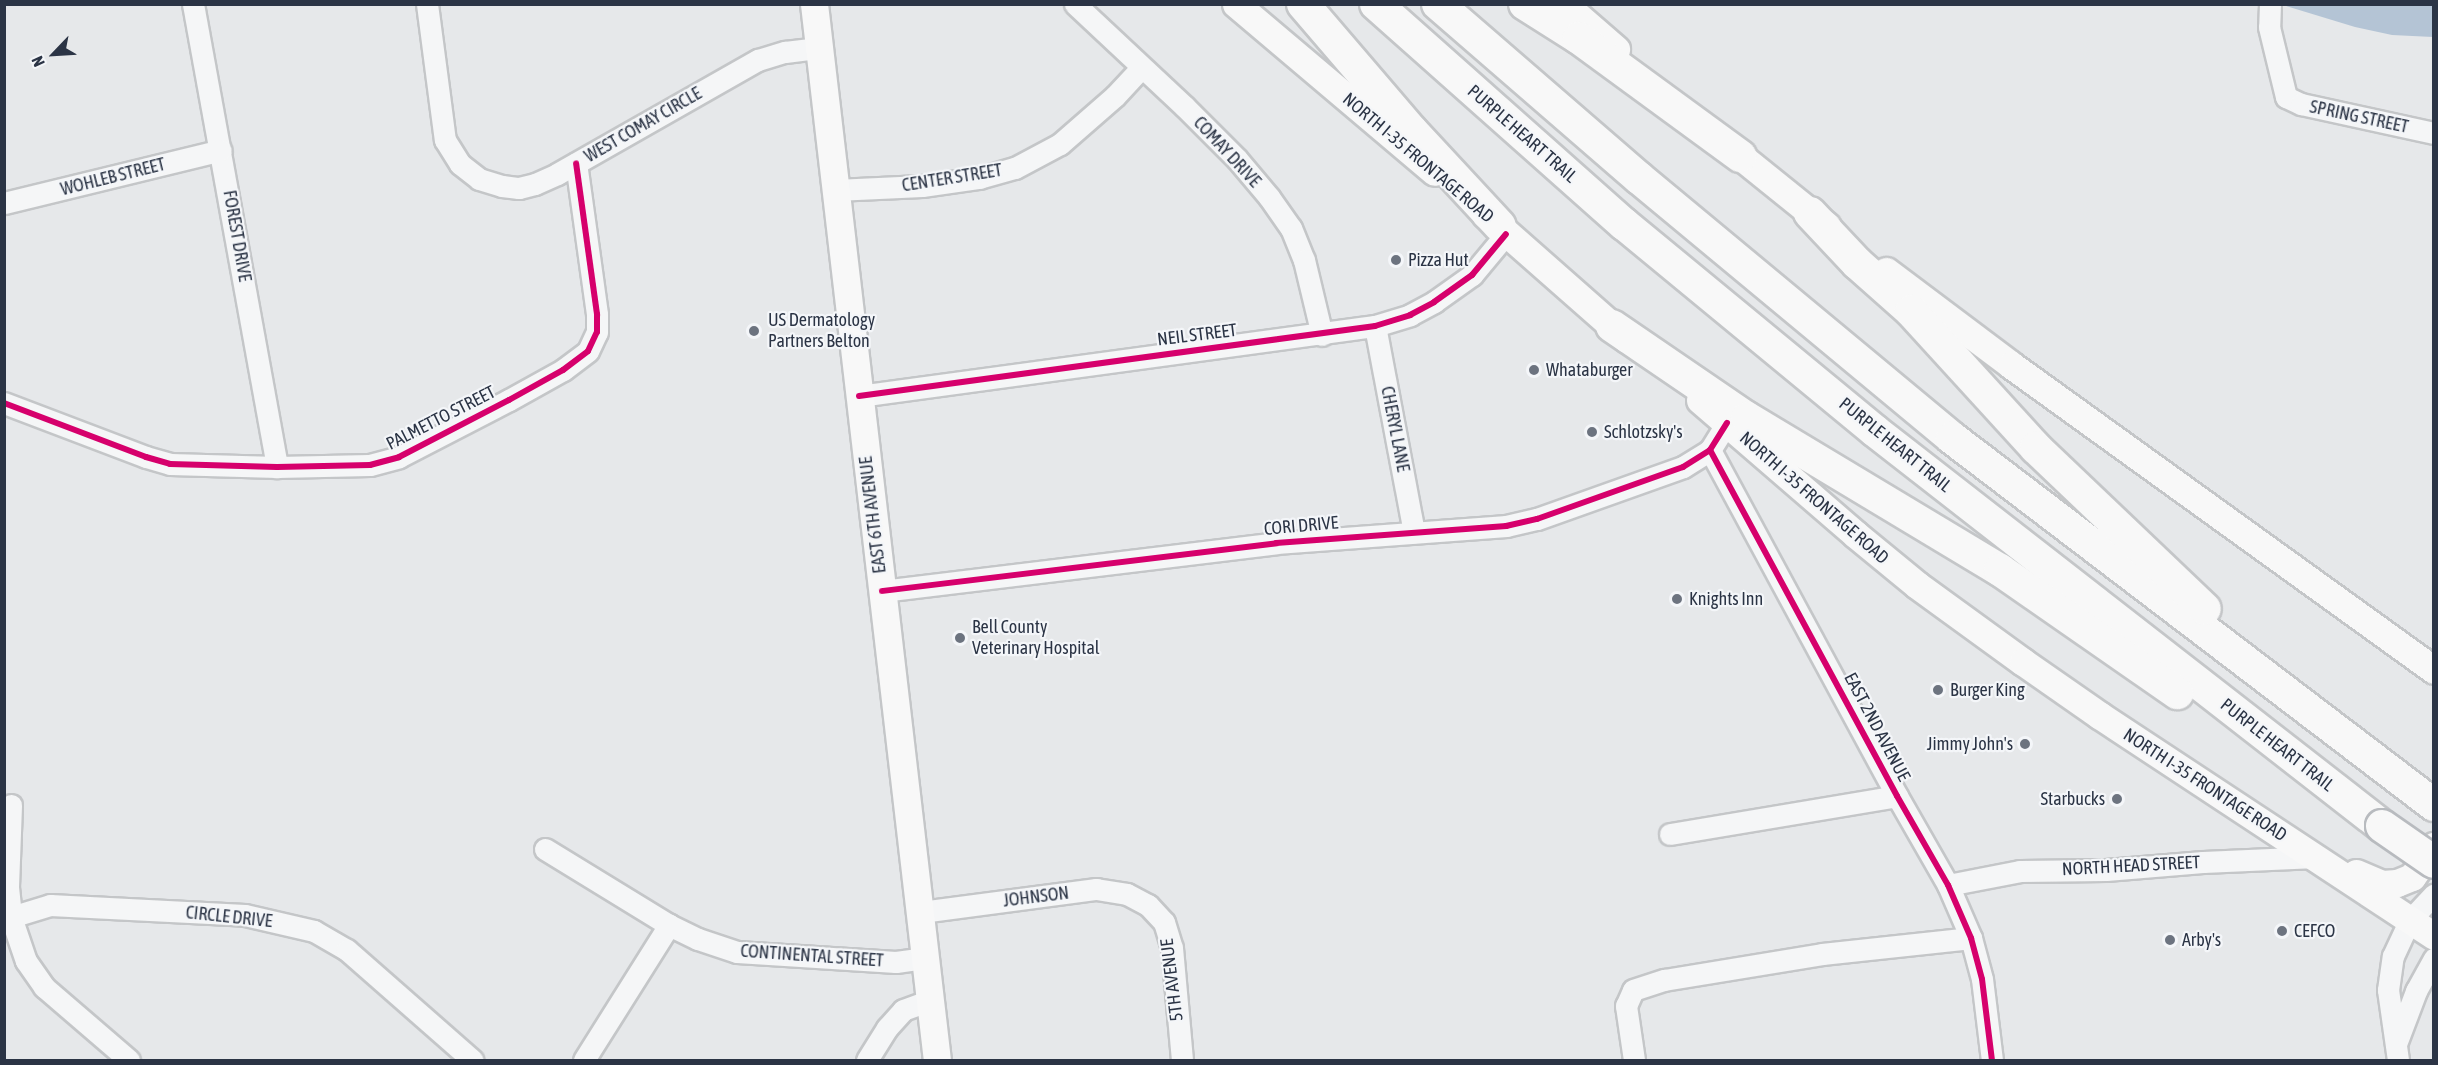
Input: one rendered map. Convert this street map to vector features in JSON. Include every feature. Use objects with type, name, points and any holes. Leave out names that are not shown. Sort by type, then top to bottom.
[{"type":"highway","points":[[1303,4],[1412,131],[1503,230]]},
{"type":"highway","name":"PURPLE HEART TRAIL","points":[[1376,4],[1624,224],[1857,416],[2323,782],[2433,862]]},
{"type":"highway","points":[[1438,4],[1639,178],[1952,438],[2433,806]]},
{"type":"highway","points":[[1525,4],[1579,38],[1740,156]]},
{"type":"highway","points":[[1810,213],[1857,264],[1911,311],[2057,469],[2332,729]]},
{"type":"highway","points":[[1612,326],[1747,418],[2009,576],[2220,724],[2323,782]]},
{"type":"main road","name":"EAST 6TH AVENUE","points":[[814,4],[937,1060]]},
{"type":"main road","name":"NORTH I-35 FRONTAGE ROAD","points":[[1236,4],[1921,588],[2098,716],[2316,857],[2433,936]]},
{"type":"main road","points":[[1564,4],[1740,156],[1810,213],[1993,352],[2433,670]]},
{"type":"main road","points":[[2316,857],[2382,884],[2397,883],[2412,877],[2433,846]]},
{"type":"street","name":"FOREST DRIVE","points":[[193,4],[277,467]]},
{"type":"street","name":"WEST COMAY CIRCLE","points":[[427,4],[434,73],[445,140],[460,164],[479,179],[501,186],[519,188],[535,184],[758,60],[785,52],[819,48]]},
{"type":"street","name":"COMAY DRIVE","points":[[1075,4],[1237,159],[1280,212],[1304,260],[1322,335]]},
{"type":"street","name":"SPRING STREET","points":[[2270,5],[2269,27],[2286,97],[2301,104],[2433,133]]},
{"type":"street","name":"CENTER STREET","points":[[835,190],[922,186],[979,178],[1015,168],[1059,144],[1115,96],[1141,68]]},
{"type":"street","name":"WOHLEB STREET","points":[[4,203],[221,150]]},
{"type":"street","name":"PALMETTO STREET","points":[[4,403],[170,464],[277,467],[370,465],[399,458],[563,370],[588,351],[597,332],[597,314],[576,163]]},
{"type":"street","name":"NEIL STREET","points":[[859,396],[1375,326],[1422,309],[1472,275],[1503,230]]},
{"type":"street","name":"CHERYL LANE","points":[[1375,326],[1414,532]]},
{"type":"street","points":[[1710,450],[1727,423]]},
{"type":"street","name":"CORI DRIVE","points":[[882,591],[1276,543],[1414,532],[1474,530],[1537,519],[1683,467],[1710,450]]},
{"type":"street","name":"EAST 2ND AVENUE","points":[[1710,450],[1897,796],[1948,885],[1971,938],[1982,980],[1992,1060]]},
{"type":"street","points":[[1670,834],[1897,796]]},
{"type":"street","points":[[11,805],[8,887],[11,917],[26,961],[44,987],[129,1060]]},
{"type":"street","name":"CONTINENTAL STREET","points":[[545,849],[669,925],[698,939],[737,952],[896,962],[924,958]]},
{"type":"street","name":"NORTH HEAD STREET","points":[[1948,885],[2020,871],[2106,870],[2204,862],[2316,857]]},
{"type":"street","name":"JOHNSON","points":[[921,912],[1096,889],[1127,894],[1148,905]]},
{"type":"street","points":[[2397,1052],[2388,990],[2393,956],[2410,920],[2433,894]]},
{"type":"street","name":"CIRCLE DRIVE","points":[[11,917],[50,905],[245,915],[314,931],[347,950],[472,1060]]},
{"type":"street","name":"5TH AVENUE","points":[[1148,905],[1164,922],[1172,948],[1182,1060]]},
{"type":"street","points":[[584,1060],[669,925]]},
{"type":"street","points":[[1634,1060],[1626,1006],[1634,990],[1664,980],[1822,954],[1971,938]]},
{"type":"street","points":[[2397,1052],[2416,991],[2433,959]]},
{"type":"street","points":[[867,1060],[887,1028],[903,1010],[930,1000]]},
{"type":"water","points":[[2283,5],[2433,5],[2433,37],[2392,35],[2355,27]]},
{"type":"cycle path","points":[[4,403],[170,464],[277,467],[370,465],[399,457],[563,370],[588,351],[597,332],[597,314],[576,163]]},
{"type":"cycle path","points":[[859,396],[1375,326],[1410,315],[1434,302],[1472,275],[1506,234]]},
{"type":"cycle path","points":[[882,591],[1276,543],[1506,526],[1537,519],[1683,467],[1710,450],[1727,423]]},
{"type":"cycle path","points":[[1710,450],[1897,796],[1948,885],[1971,938],[1982,979],[1992,1060]]},
{"type":"place","name":"Pizza Hut","points":[[1396,260]]},
{"type":"place","name":"US Dermatology Partners Belton","points":[[754,331]]},
{"type":"place","name":"Whataburger","points":[[1534,370]]},
{"type":"place","name":"Schlotzsky's","points":[[1592,432]]},
{"type":"place","name":"Knights Inn","points":[[1677,599]]},
{"type":"place","name":"Bell County Veterinary Hospital","points":[[960,638]]},
{"type":"place","name":"Burger King","points":[[1938,690]]},
{"type":"place","name":"Jimmy John's","points":[[2025,744]]},
{"type":"place","name":"Starbucks","points":[[2117,799]]},
{"type":"place","name":"CEFCO","points":[[2282,931]]},
{"type":"place","name":"Arby's","points":[[2170,940]]}]
